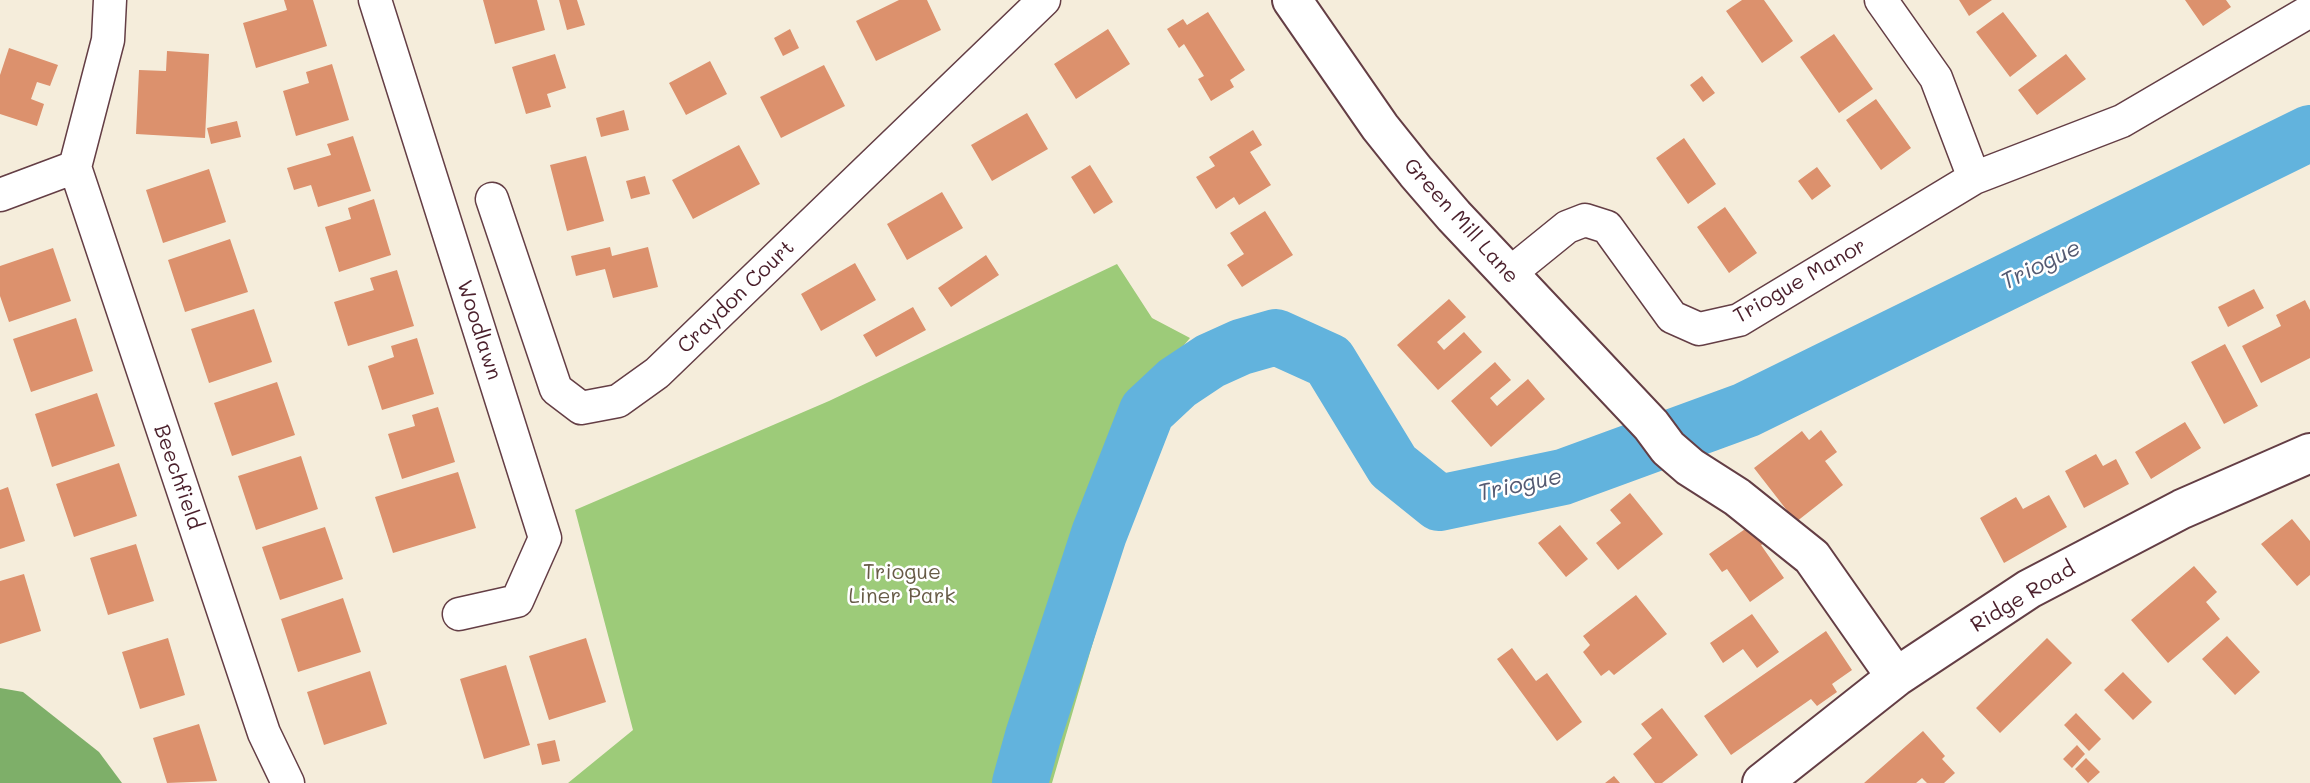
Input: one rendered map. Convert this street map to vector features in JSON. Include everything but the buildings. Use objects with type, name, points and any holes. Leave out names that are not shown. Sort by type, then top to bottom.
[{"type":"street","points":[[0,195],[75,167],[108,40],[110,0]]},
{"type":"street","name":"Woodlawn","points":[[375,0],[545,538],[517,601],[459,614]]},
{"type":"street","name":"Craydon Court","points":[[492,199],[556,389],[581,408],[618,401],[657,373],[1044,0]]},
{"type":"street","name":"Green Mill Lane","points":[[1292,0],[1380,127],[1416,172],[1651,425],[1668,447],[1690,467],[1737,497],[1812,557],[1896,677]]},
{"type":"street","points":[[1881,0],[1936,78],[1974,178]]},
{"type":"street","name":"Triogue Manor","points":[[1509,274],[1567,227],[1585,220],[1607,227],[1672,317],[1699,329],[1739,320],[1974,178],[2122,121],[2310,9],[2305,0]]},
{"type":"street","name":"Beechfield","points":[[75,167],[264,733],[288,783]]},
{"type":"street","name":"Ridge Road","points":[[1762,783],[1896,677],[2041,583],[2182,509],[2310,453]]},
{"type":"green space","name":"Triogue Liner Park","points":[[1117,264],[1152,318],[1190,338],[1162,371],[1158,419],[1052,783],[568,783],[633,730],[575,510],[829,401]]},
{"type":"green space","points":[[0,688],[23,692],[99,752],[122,783],[0,783]]},
{"type":"waterway","name":"Triogue","points":[[1020,783],[1099,534],[1147,411],[1177,383],[1210,361],[1241,347],[1276,337],[1329,361],[1393,466],[1439,503],[1563,477],[1746,410],[2310,133]]}]
